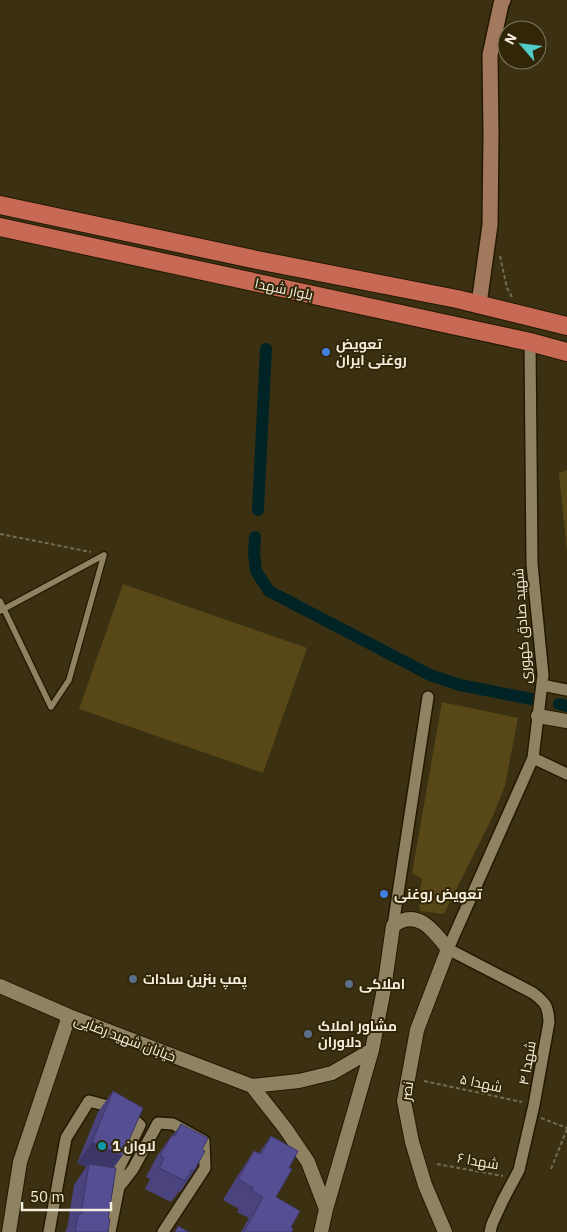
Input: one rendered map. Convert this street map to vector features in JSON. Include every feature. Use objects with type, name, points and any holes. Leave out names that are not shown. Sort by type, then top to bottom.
[{"type":"highway","name":"بلوار شهدا","points":[[7,206],[257,260],[479,304],[567,326]]},
{"type":"highway","points":[[5,228],[15,225],[18,218],[17,214],[7,206]]},
{"type":"highway","points":[[62,241],[58,234],[58,226],[64,218]]},
{"type":"highway","name":"بلوار شهدا","points":[[5,228],[530,342],[567,352]]},
{"type":"main road","points":[[479,304],[490,225],[490,56],[503,0]]},
{"type":"street","name":"شهید صادق کهوری","points":[[448,949],[534,758],[543,675],[532,564],[530,342]]},
{"type":"street","points":[[542,685],[567,690]]},
{"type":"street","points":[[321,1232],[372,1050],[384,989],[428,697]]},
{"type":"street","points":[[538,716],[567,721]]},
{"type":"street","points":[[534,758],[567,774]]},
{"type":"street","points":[[393,926],[406,919],[422,922],[448,949]]},
{"type":"street","name":"شهدا ۴","points":[[448,949],[533,993],[545,1002],[548,1012],[549,1022],[533,1110],[519,1170],[502,1200],[490,1232]]},
{"type":"street","name":"نصر","points":[[445,1232],[425,1185],[412,1142],[404,1100],[418,1030],[448,949]]},
{"type":"street","name":"خیابان شهید رضایی","points":[[0,986],[69,1016],[252,1086],[299,1081],[332,1073],[372,1050]]},
{"type":"street","points":[[9,1232],[20,1162],[69,1016]]},
{"type":"street","points":[[252,1086],[285,1128],[308,1162],[326,1209]]},
{"type":"street","points":[[49,1232],[66,1138],[89,1101],[123,1110],[140,1125],[119,1168],[118,1188],[110,1232]]},
{"type":"street","points":[[118,1188],[133,1169],[158,1123],[173,1124],[204,1141],[205,1168],[163,1232]]},
{"type":"lane","points":[[2,610],[104,555]]},
{"type":"lane","points":[[0,601],[2,610],[51,707],[69,680],[104,555]]},
{"type":"path","points":[[499,254],[506,288],[514,300]]},
{"type":"path","points":[[0,534],[104,555]]},
{"type":"path","name":"شهدا ۵","points":[[424,1081],[533,1110],[567,1129]]},
{"type":"path","points":[[551,1169],[567,1129]]},
{"type":"path","name":"شهدا ۶","points":[[437,1164],[515,1178]]},
{"type":"shaded area","points":[[567,470],[567,552],[559,473]]},
{"type":"shaded area","points":[[123,584],[307,648],[263,773],[79,709]]},
{"type":"shaded area","points":[[442,702],[518,718],[505,785],[493,816],[444,914],[420,911],[419,894],[422,879],[412,873]]},
{"type":"building","points":[[113,1091],[143,1108],[122,1156],[92,1142]]},
{"type":"building","points":[[181,1124],[208,1138],[202,1150],[205,1151],[194,1171],[192,1169],[185,1181],[159,1168],[164,1158],[160,1156],[172,1135],[175,1136]]},
{"type":"building","points":[[271,1136],[298,1151],[289,1168],[292,1169],[276,1197],[300,1211],[291,1227],[293,1229],[292,1232],[244,1232],[263,1197],[252,1191],[253,1188],[238,1179],[254,1151],[261,1154]]},
{"type":"building","points":[[89,1164],[116,1168],[108,1219],[110,1219],[108,1232],[75,1232],[78,1214],[81,1214]]},
{"type":"building","points":[[178,1226],[189,1232],[175,1232]]},
{"type":"waterway","points":[[258,510],[266,349]]},
{"type":"waterway","points":[[255,537],[256,571],[269,591],[430,675],[460,685],[531,699]]},
{"type":"waterway","points":[[559,704],[567,706]]},
{"type":"place","name":"تعویض روغنی ایران","points":[[326,352]]},
{"type":"place","name":"تعویض روغنی","points":[[384,894]]},
{"type":"place","name":"پمپ بنزین سادات","points":[[133,979]]},
{"type":"place","name":"املاکی","points":[[349,984]]},
{"type":"place","name":"مشاور املاک دلاوران","points":[[308,1034]]},
{"type":"place","name":"لاوان 1","points":[[102,1146]]}]
